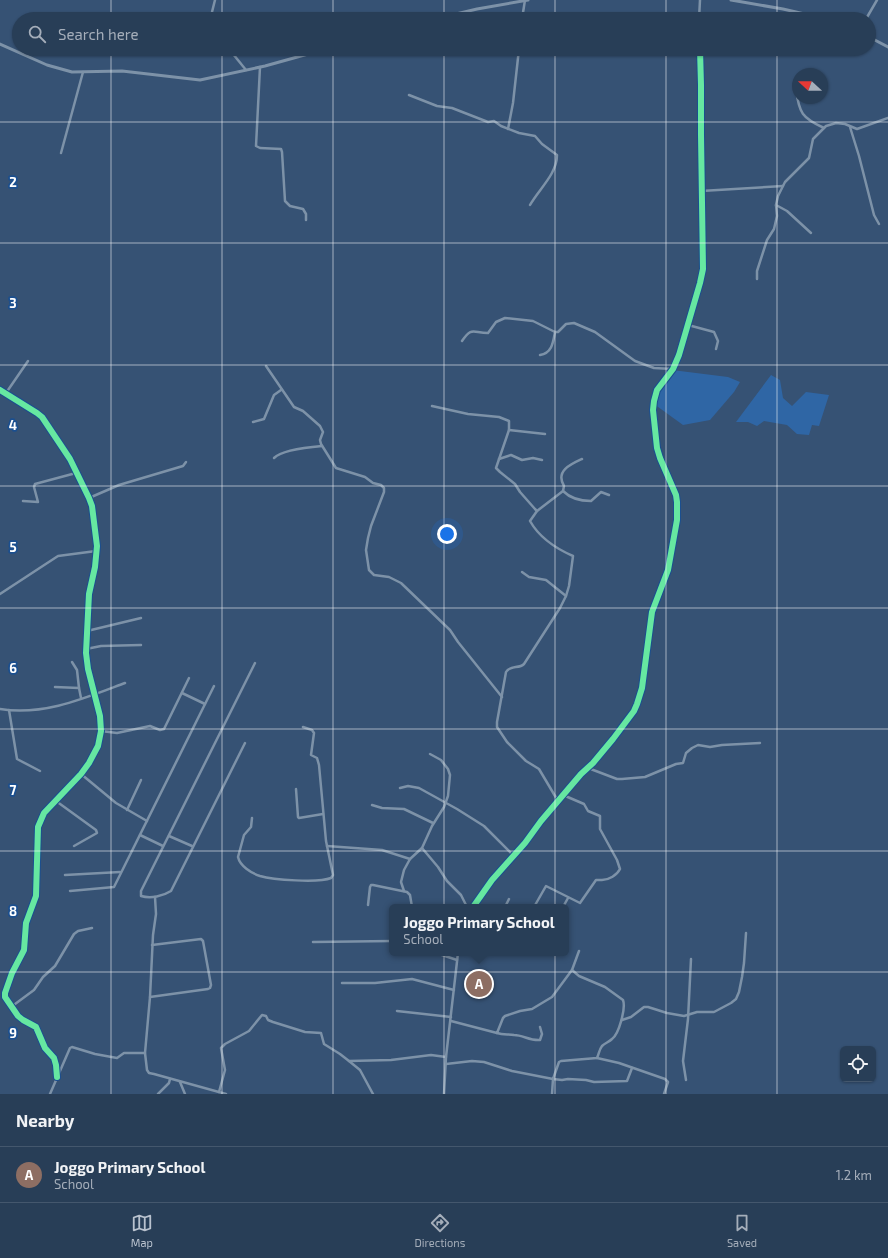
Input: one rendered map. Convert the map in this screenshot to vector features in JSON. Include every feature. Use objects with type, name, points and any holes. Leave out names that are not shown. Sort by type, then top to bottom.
[{"type":"street","points":[[212,12],[215,0]]},
{"type":"street","points":[[464,12],[526,0],[523,12]]},
{"type":"street","points":[[699,12],[700,0]]},
{"type":"street","points":[[731,0],[796,12]]},
{"type":"street","points":[[870,12],[877,0]]},
{"type":"street","points":[[876,41],[888,47]]},
{"type":"street","points":[[0,44],[12,49]]},
{"type":"street","points":[[27,56],[72,72],[122,71],[200,80],[260,67],[300,56]]},
{"type":"street","points":[[235,56],[246,70]]},
{"type":"street","points":[[508,128],[514,96],[518,56]]},
{"type":"street","points":[[475,904],[492,880],[563,795],[622,728],[634,711],[642,688],[652,612],[668,570],[677,520],[676,495],[657,448],[653,410],[657,390],[672,369],[679,355],[703,269],[700,56]]},
{"type":"street","points":[[260,67],[256,146],[260,148],[281,149],[285,201],[290,206],[303,209],[306,214],[306,220]]},
{"type":"street","points":[[61,153],[83,72]]},
{"type":"street","points":[[410,95],[431,104],[452,108],[488,122],[494,121],[497,124],[519,133],[535,136],[542,144],[557,155],[556,164],[553,171],[530,205]]},
{"type":"street","points":[[799,104],[805,118],[824,128]]},
{"type":"street","points":[[757,279],[757,271],[767,240],[774,229],[777,216],[776,205],[778,196],[786,180],[808,160],[811,153],[812,141],[824,128],[836,122],[857,129],[888,118]]},
{"type":"street","points":[[850,126],[874,215],[879,224]]},
{"type":"street","points":[[701,191],[783,186]]},
{"type":"street","points":[[776,205],[787,211],[811,233]]},
{"type":"street","points":[[462,341],[468,333],[471,332],[488,334],[496,322],[505,318],[533,321],[555,332],[558,332],[566,324],[574,323],[595,332],[635,361],[659,369],[672,369]]},
{"type":"street","points":[[688,325],[714,332],[718,341],[716,349]]},
{"type":"street","points":[[540,355],[548,352],[551,348],[555,332]]},
{"type":"street","points":[[6,393],[28,361]]},
{"type":"street","points":[[266,366],[294,407],[303,411],[320,426],[323,432],[320,440],[322,446],[336,468],[365,477],[373,484],[384,488],[384,492],[371,526],[367,544],[369,570],[371,573],[374,575],[389,577],[401,583],[450,630],[502,697]]},
{"type":"street","points":[[0,390],[42,417],[58,441],[89,498],[92,506],[97,541],[95,567],[89,594],[86,649],[88,669],[100,716],[101,731],[98,746],[95,754],[81,774],[44,813],[38,827],[36,896],[26,923],[24,950],[6,988],[5,997],[11,1007],[23,1020],[36,1027],[45,1048],[54,1058],[57,1077]]},
{"type":"street","points":[[253,422],[264,419],[274,394],[281,390]]},
{"type":"street","points":[[432,406],[468,414],[504,418],[509,421],[509,430],[498,459],[496,466],[497,470],[515,484],[537,511]]},
{"type":"street","points":[[509,430],[545,434]]},
{"type":"street","points":[[274,458],[278,454],[285,451],[322,446]]},
{"type":"street","points":[[498,459],[511,455],[522,460],[533,458],[542,460]]},
{"type":"street","points":[[558,801],[539,769],[521,756],[507,742],[497,727],[497,722],[507,669],[519,667],[524,664],[560,608],[569,586],[573,556],[557,548],[536,531],[530,521],[537,511],[563,491],[564,486],[561,479],[567,466],[582,458]]},
{"type":"street","points":[[89,498],[119,485],[183,466],[186,462]]},
{"type":"street","points":[[23,501],[38,502],[34,487],[35,484],[76,472]]},
{"type":"street","points":[[563,491],[581,501],[591,501],[601,492],[609,495]]},
{"type":"street","points":[[0,594],[58,556],[96,552]]},
{"type":"street","points":[[522,572],[529,576],[546,580],[566,596]]},
{"type":"street","points":[[87,631],[141,618]]},
{"type":"street","points":[[86,649],[101,646],[141,645]]},
{"type":"street","points":[[72,662],[77,670],[81,698]]},
{"type":"street","points":[[245,743],[192,846],[171,891],[167,894],[155,897],[144,897],[141,894],[141,891],[255,663]]},
{"type":"street","points":[[101,731],[117,733],[150,726],[160,730],[164,729],[189,678]]},
{"type":"street","points":[[0,709],[29,711],[49,708],[125,683]]},
{"type":"street","points":[[70,891],[114,886],[214,686]]},
{"type":"street","points":[[55,687],[79,688]]},
{"type":"street","points":[[182,693],[206,704]]},
{"type":"street","points":[[9,710],[17,758],[40,772]]},
{"type":"street","points":[[252,818],[251,826],[244,835],[238,856],[242,865],[261,876],[290,880],[331,878],[333,875],[327,846],[319,765],[317,758],[311,755],[314,733],[312,730],[303,727]]},
{"type":"street","points":[[588,768],[617,779],[639,778],[660,772],[676,764],[683,763],[686,753],[695,746],[701,745],[710,748],[722,745],[760,743]]},
{"type":"street","points":[[404,891],[401,886],[402,876],[410,859],[422,848],[433,823],[446,802],[450,779],[448,769],[441,760],[430,754]]},
{"type":"street","points":[[81,774],[84,778],[127,810],[147,821]]},
{"type":"street","points":[[127,810],[141,780]]},
{"type":"street","points":[[400,788],[414,786],[446,802],[484,826],[513,855]]},
{"type":"street","points":[[296,789],[299,818],[323,814]]},
{"type":"street","points":[[536,904],[546,886],[580,903],[597,879],[604,880],[616,875],[620,869],[617,860],[600,829],[600,816],[588,811],[584,804],[563,795]]},
{"type":"street","points":[[56,801],[98,833],[74,846]]},
{"type":"street","points":[[372,805],[404,809],[433,823]]},
{"type":"street","points":[[140,835],[163,846]]},
{"type":"street","points":[[169,836],[192,846]]},
{"type":"street","points":[[327,846],[382,850],[410,859]]},
{"type":"street","points":[[422,848],[438,867],[447,881],[461,895],[466,904]]},
{"type":"street","points":[[65,875],[120,872]]},
{"type":"street","points":[[368,905],[371,885],[404,891],[410,895],[412,904]]},
{"type":"street","points":[[155,897],[156,914],[152,945],[150,997],[145,1053],[147,1070],[170,1079],[226,1094]]},
{"type":"street","points":[[564,904],[568,898]]},
{"type":"street","points":[[506,904],[509,899]]},
{"type":"street","points":[[11,1007],[34,990],[55,966],[74,934],[78,931],[92,928]]},
{"type":"street","points":[[621,1020],[631,1018],[644,1007],[668,1013],[688,1015],[698,1012],[714,1012],[736,999],[739,992],[744,963],[746,933]]},
{"type":"street","points":[[150,997],[208,989],[211,985],[203,941],[201,939],[152,945]]},
{"type":"street","points":[[313,942],[389,941]]},
{"type":"street","points":[[497,1033],[505,1016],[532,1009],[552,997],[572,970],[579,951]]},
{"type":"street","points":[[445,956],[458,960]]},
{"type":"street","points":[[444,1094],[446,1056],[458,956]]},
{"type":"street","points":[[686,1080],[683,1061],[688,1015],[691,959]]},
{"type":"street","points":[[572,970],[583,978],[605,987],[623,1000],[624,1009],[616,1035],[613,1039],[600,1048],[597,1058]]},
{"type":"street","points":[[342,983],[370,984],[412,979],[454,990]]},
{"type":"street","points":[[398,1011],[451,1017]]},
{"type":"street","points":[[219,1092],[225,1070],[220,1048],[249,1031],[262,1015],[266,1016],[268,1020],[304,1032],[321,1033],[324,1044],[340,1054],[360,1070],[373,1094]]},
{"type":"street","points":[[451,1021],[504,1035],[515,1034],[528,1039],[540,1040],[542,1034],[540,1027]]},
{"type":"street","points":[[50,1094],[64,1063],[68,1050],[72,1047],[95,1054],[117,1058],[124,1053],[145,1053]]},
{"type":"street","points":[[349,1061],[391,1060],[431,1055],[446,1056]]},
{"type":"street","points":[[552,1094],[552,1079],[559,1062],[597,1058],[632,1068],[668,1081],[664,1094]]},
{"type":"street","points":[[446,1064],[472,1061],[484,1062],[512,1071],[552,1079],[586,1080],[594,1082],[627,1081],[632,1068]]},
{"type":"street","points":[[158,1094],[169,1083],[170,1079]]},
{"type":"street","points":[[180,1082],[185,1094]]},
{"type":"shaded area","points":[[672,370],[728,377],[740,382],[734,392],[710,420],[683,425],[654,404],[659,391]]},
{"type":"shaded area","points":[[771,375],[780,380],[783,398],[792,406],[806,392],[829,395],[819,426],[812,425],[809,435],[797,434],[787,425],[764,421],[757,426],[748,422],[736,422]]},
{"type":"cycle path","points":[[475,904],[492,880],[525,843],[541,821],[613,739],[634,711],[642,688],[652,612],[668,570],[677,520],[676,495],[657,448],[653,410],[654,401],[657,390],[673,369],[679,355],[703,269],[700,56]]},
{"type":"cycle path","points":[[0,390],[42,417],[70,459],[92,506],[97,546],[95,567],[89,594],[86,653],[88,669],[100,716],[101,731],[98,746],[81,774],[44,813],[38,827],[36,896],[26,923],[24,950],[12,973],[5,993],[5,997],[18,1016],[36,1027],[45,1048],[54,1058],[57,1077]]},
{"type":"place","name":"Joggo Primary School","points":[[479,984]]}]
